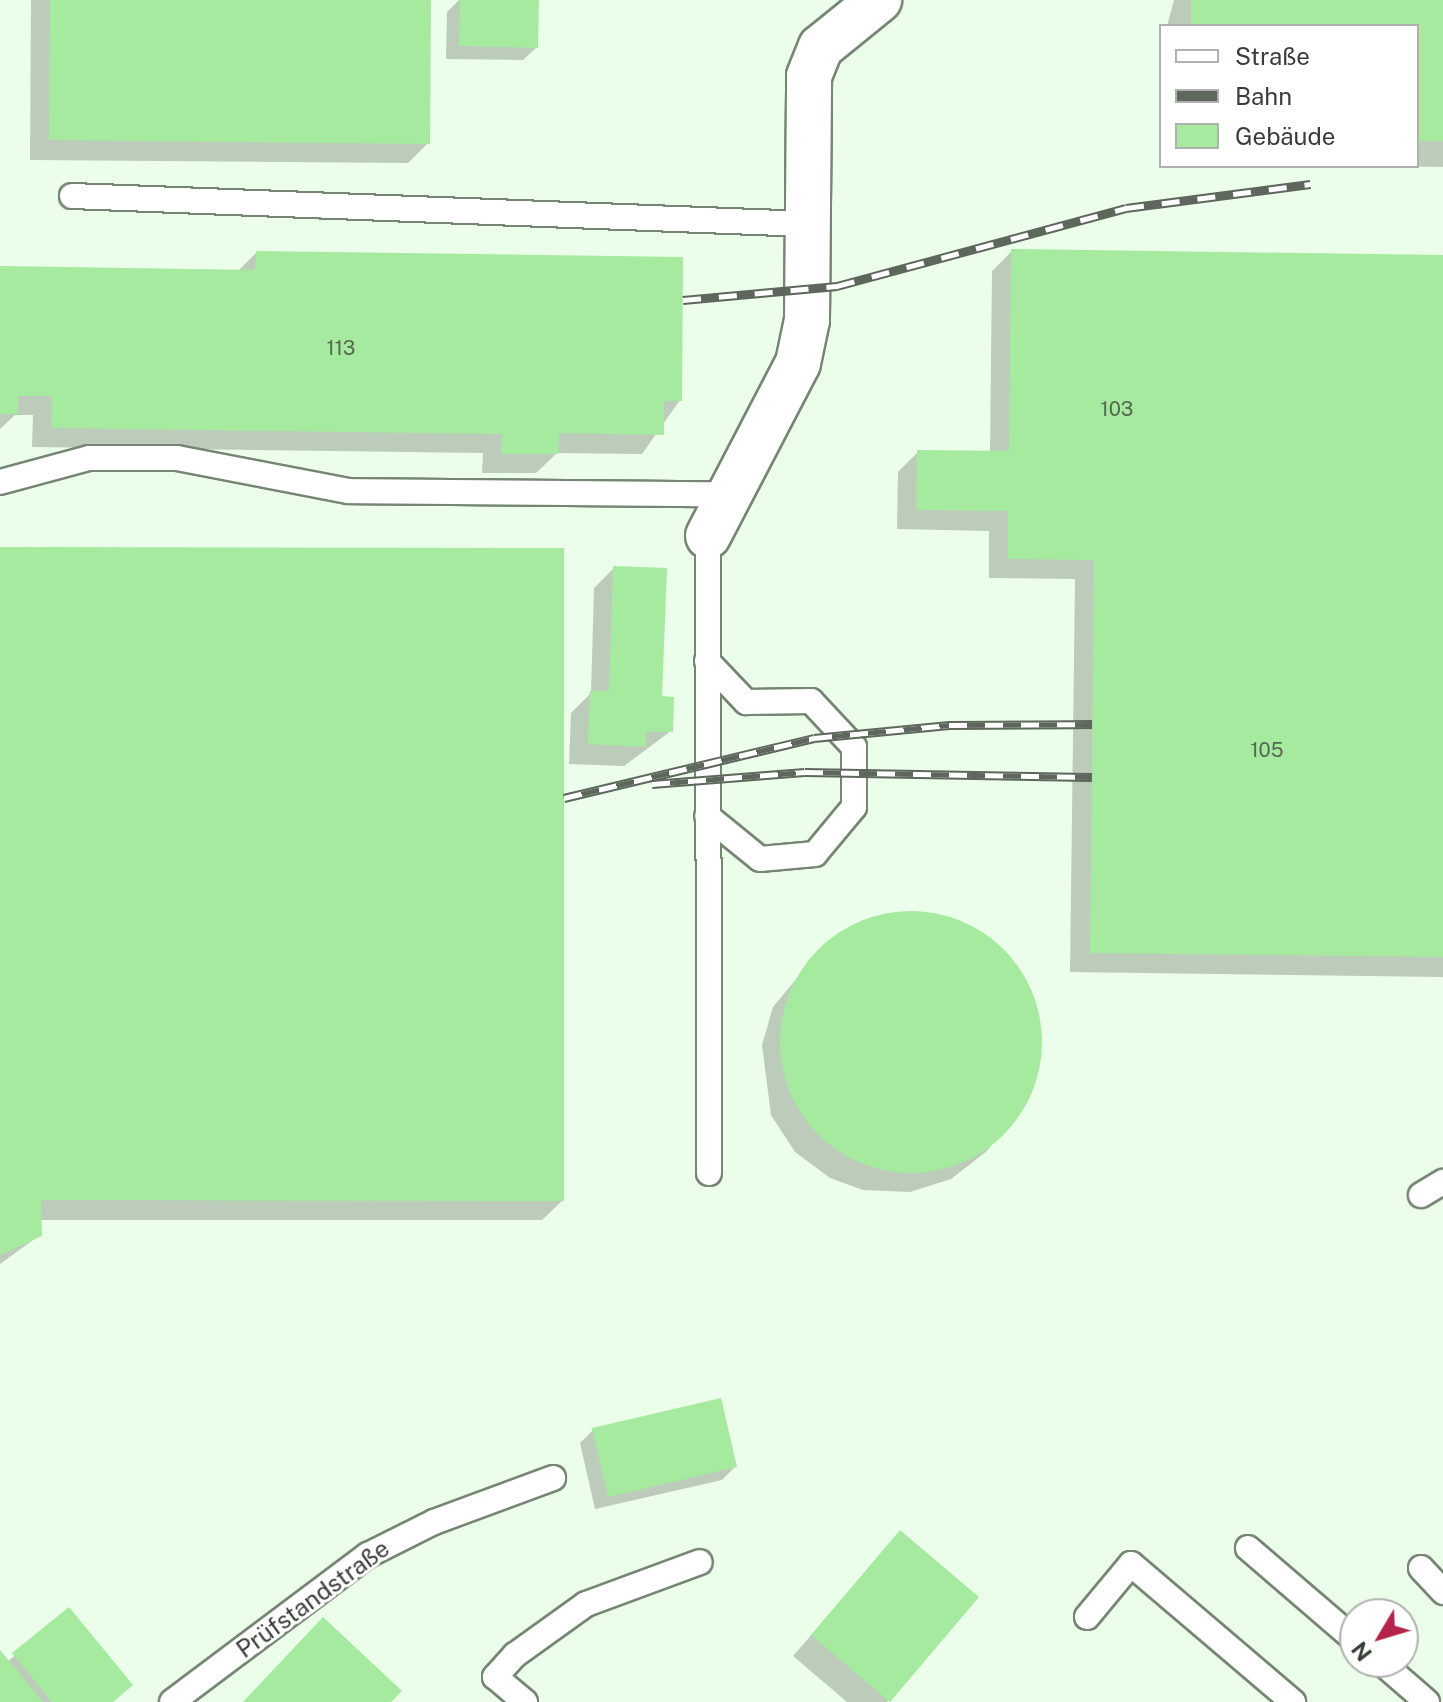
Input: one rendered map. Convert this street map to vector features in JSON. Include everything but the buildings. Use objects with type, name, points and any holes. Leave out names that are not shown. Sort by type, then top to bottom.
[{"type":"street","points":[[708,536],[724,494],[798,363],[807,320],[809,76],[821,47],[879,0]]},
{"type":"lane","points":[[72,196],[807,224]]},
{"type":"lane","points":[[0,482],[89,458],[177,458],[349,491],[724,494]]},
{"type":"lane","points":[[708,536],[709,1173]]},
{"type":"lane","points":[[707,661],[746,702],[811,701],[854,747],[854,807],[815,854],[760,859],[707,816]]},
{"type":"lane","points":[[1421,1195],[1443,1182]]},
{"type":"lane","name":"Prüfstandstraße","points":[[172,1702],[368,1555],[434,1522],[553,1478]]},
{"type":"lane","points":[[1248,1548],[1339,1626]]},
{"type":"lane","points":[[525,1702],[495,1677],[515,1655],[586,1604],[700,1562]]},
{"type":"lane","points":[[1087,1617],[1131,1564],[1293,1702]]},
{"type":"lane","points":[[1421,1568],[1443,1592]]},
{"type":"lane","points":[[1399,1678],[1427,1702]]},
{"type":"railway","points":[[683,300],[837,286],[1126,208],[1310,184]]},
{"type":"railway","points":[[564,798],[814,738],[949,725],[1092,724]]},
{"type":"railway","points":[[652,784],[805,772],[1092,777]]}]
